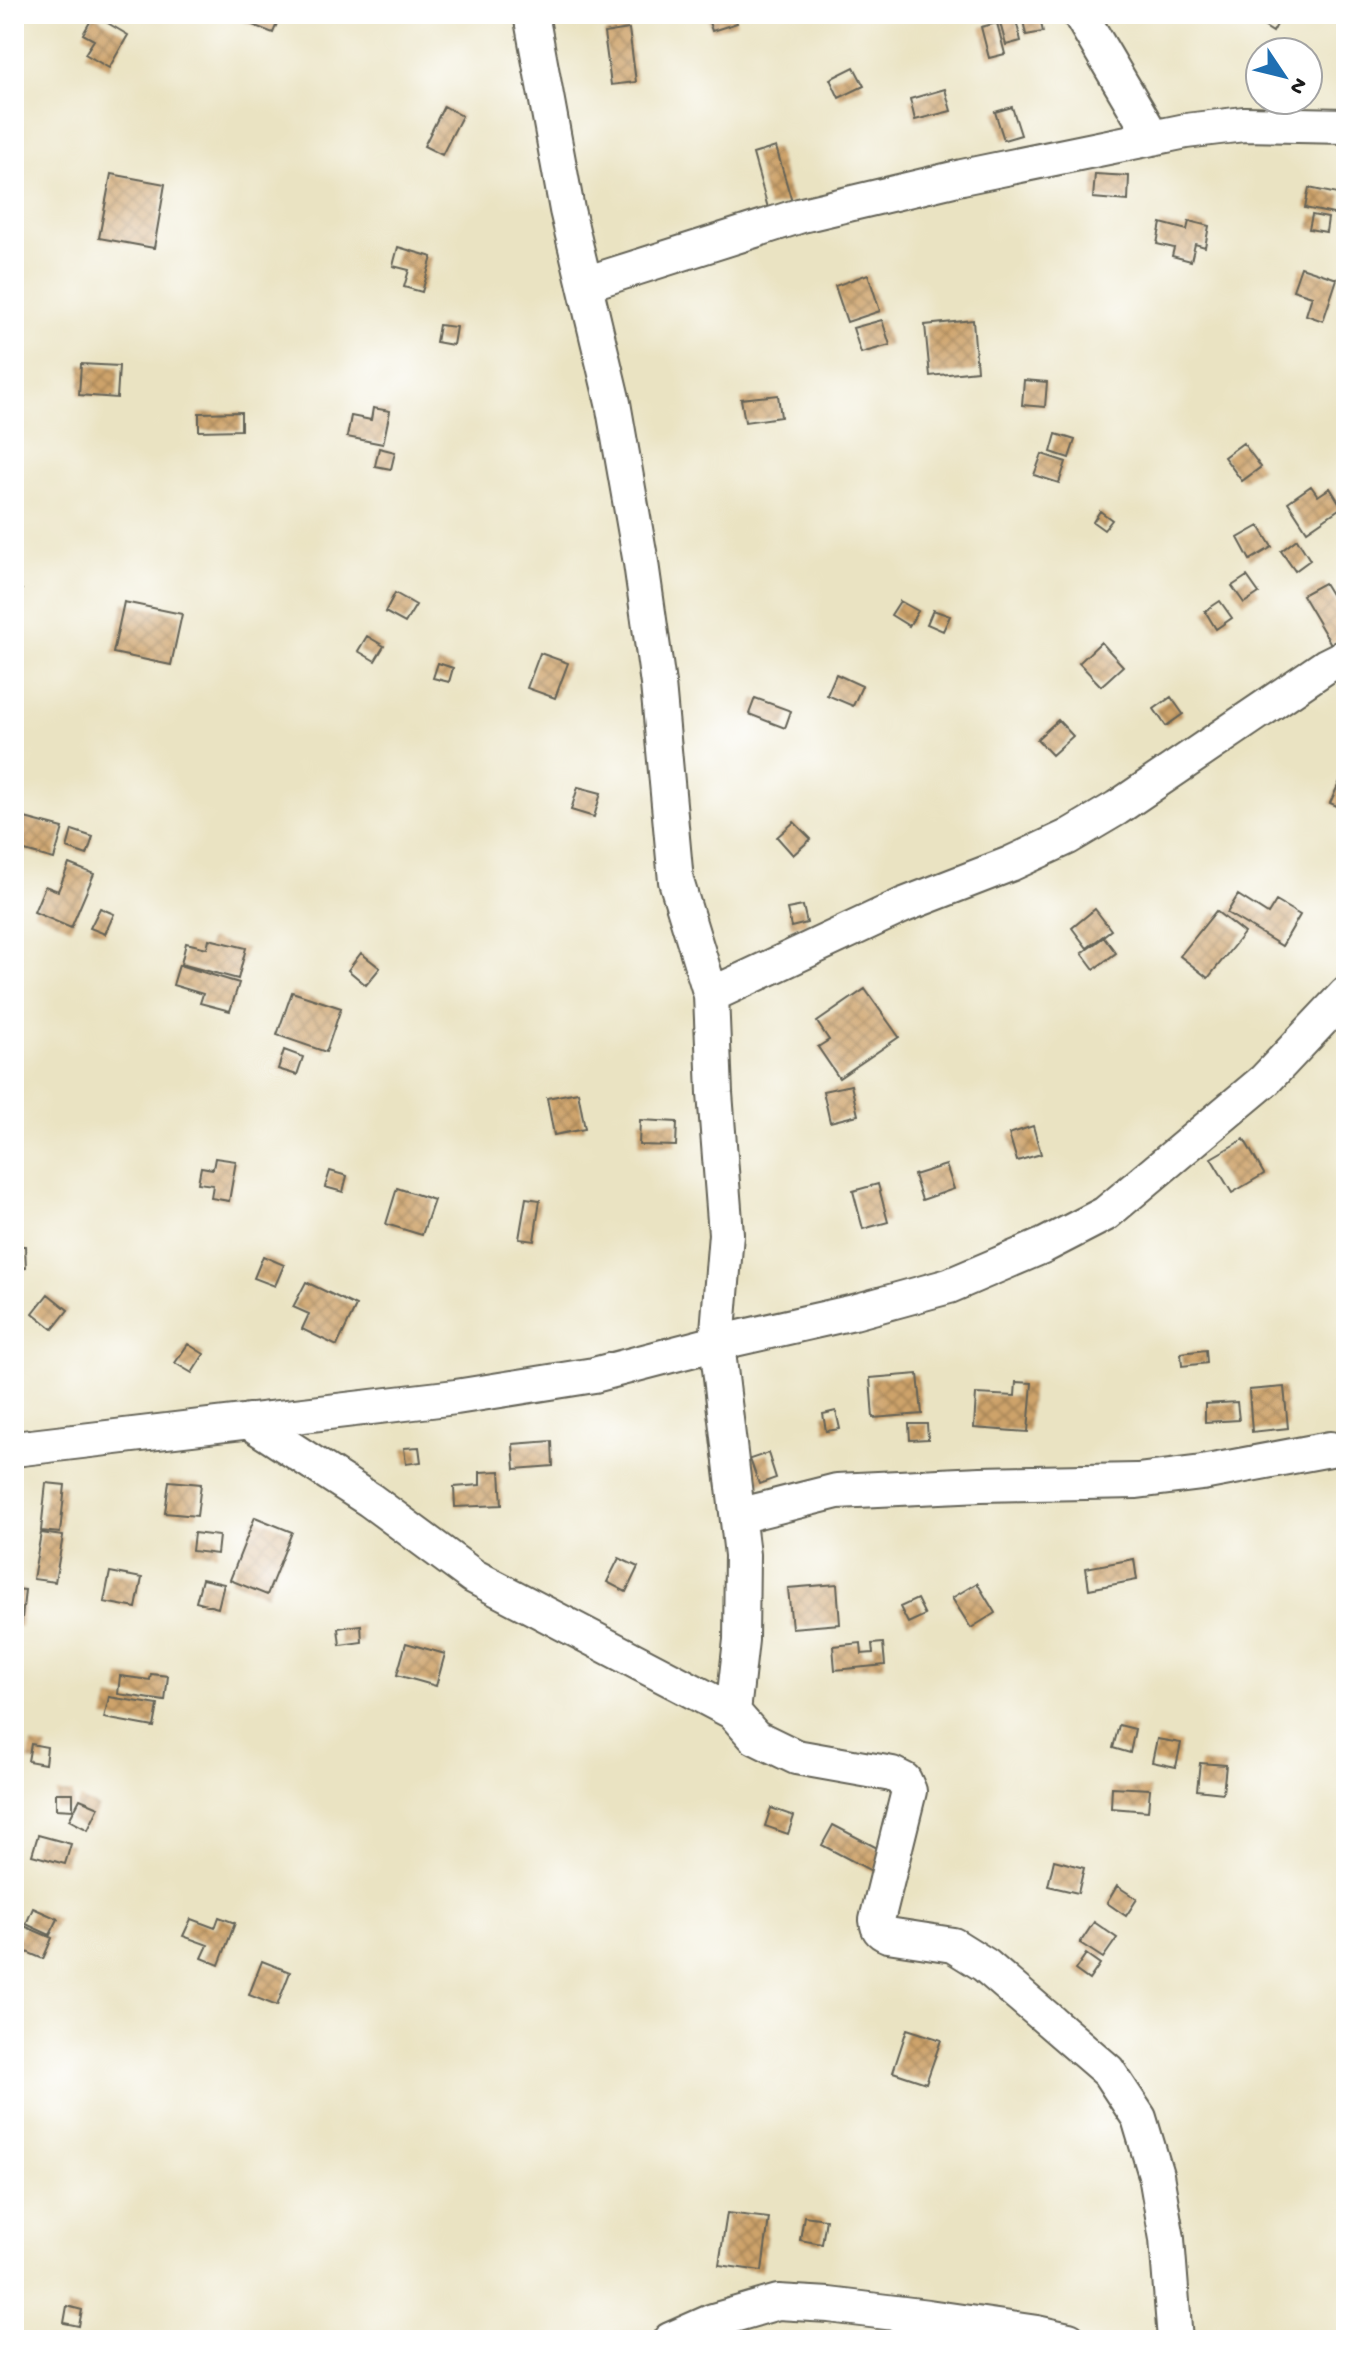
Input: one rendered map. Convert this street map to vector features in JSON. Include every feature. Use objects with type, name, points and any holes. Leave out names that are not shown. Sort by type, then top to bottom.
[{"type":"street","points":[[531,14],[567,210],[613,403],[641,563],[658,684],[676,881],[711,995],[726,1234],[717,1343],[742,1555],[741,1640],[733,1712]]},
{"type":"street","points":[[1080,14],[1153,138]]},
{"type":"street","points":[[585,284],[802,215],[962,177],[1186,131],[1244,124],[1346,126]]},
{"type":"street","points":[[711,995],[904,905],[1010,864],[1068,837],[1117,808],[1326,666],[1346,656]]},
{"type":"street","points":[[14,1449],[456,1397],[594,1375],[949,1286],[1045,1245],[1105,1214],[1265,1080],[1346,994]]},
{"type":"street","points":[[248,1421],[370,1500],[473,1576],[733,1712],[755,1737],[796,1757],[892,1774],[904,1780],[909,1791],[877,1920],[878,1927],[888,1935],[953,1945],[968,1952],[1108,2071],[1139,2118],[1156,2175],[1167,2239],[1175,2340]]},
{"type":"street","points":[[738,1516],[837,1491],[1137,1481],[1202,1473],[1330,1449]]},
{"type":"street","points":[[670,2340],[713,2321],[778,2302],[928,2317],[1069,2340]]},
{"type":"building","points":[[225,14],[281,14],[273,33]]},
{"type":"building","points":[[734,14],[737,23],[712,31],[707,16]]},
{"type":"building","points":[[1039,14],[1043,32],[1026,35],[1022,15]]},
{"type":"building","points":[[1269,14],[1280,19],[1273,32],[1262,25]]},
{"type":"building","points":[[94,15],[128,35],[109,68],[85,54],[94,40],[83,34]]},
{"type":"building","points":[[1015,16],[1021,41],[1006,45],[999,19]]},
{"type":"building","points":[[997,23],[1005,54],[989,58],[981,27]]},
{"type":"building","points":[[629,29],[636,82],[611,85],[604,33]]},
{"type":"building","points":[[854,67],[864,86],[839,98],[830,79]]},
{"type":"building","points":[[945,89],[951,111],[915,120],[910,99]]},
{"type":"building","points":[[444,106],[462,116],[442,155],[424,146]]},
{"type":"building","points":[[1012,107],[1021,135],[1004,140],[995,112]]},
{"type":"building","points":[[776,147],[792,202],[768,208],[753,154]]},
{"type":"building","points":[[111,174],[165,184],[154,248],[99,238]]},
{"type":"building","points":[[1095,174],[1129,176],[1128,201],[1093,198]]},
{"type":"building","points":[[1309,188],[1342,195],[1338,215],[1305,208]]},
{"type":"building","points":[[1312,215],[1328,218],[1326,232],[1309,229]]},
{"type":"building","points":[[1189,221],[1209,226],[1205,247],[1195,244],[1191,261],[1172,256],[1174,248],[1157,244],[1161,223],[1187,230]]},
{"type":"building","points":[[398,247],[432,257],[422,292],[404,287],[409,270],[393,266]]},
{"type":"building","points":[[1301,267],[1337,279],[1323,321],[1306,315],[1312,296],[1293,290]]},
{"type":"building","points":[[868,274],[880,311],[847,322],[835,286]]},
{"type":"building","points":[[882,320],[890,345],[861,353],[853,328]]},
{"type":"building","points":[[973,320],[977,371],[930,376],[925,325]]},
{"type":"building","points":[[439,325],[456,327],[453,345],[436,342]]},
{"type":"building","points":[[81,364],[119,366],[117,398],[79,395]]},
{"type":"building","points":[[1024,380],[1047,382],[1045,407],[1022,405]]},
{"type":"building","points":[[778,395],[781,417],[745,422],[741,399]]},
{"type":"building","points":[[373,408],[390,411],[383,444],[347,437],[351,416],[371,420]]},
{"type":"building","points":[[241,412],[241,430],[199,431],[199,413]]},
{"type":"building","points":[[1056,434],[1075,440],[1069,458],[1051,452]]},
{"type":"building","points":[[1243,443],[1261,467],[1242,481],[1224,457]]},
{"type":"building","points":[[379,448],[395,452],[391,469],[375,466]]},
{"type":"building","points":[[1042,454],[1066,462],[1059,483],[1034,475]]},
{"type":"building","points":[[1311,486],[1318,496],[1330,488],[1342,507],[1307,531],[1288,502]]},
{"type":"building","points":[[1100,511],[1112,520],[1104,530],[1093,522]]},
{"type":"building","points":[[1259,526],[1272,547],[1250,560],[1238,538]]},
{"type":"building","points":[[1297,539],[1310,560],[1295,571],[1281,551]]},
{"type":"building","points":[[1247,576],[1259,593],[1244,603],[1232,586]]},
{"type":"building","points":[[1324,583],[1340,609],[1346,606],[1346,635],[1331,644],[1302,595]]},
{"type":"building","points":[[14,588],[22,590],[15,619],[14,619]]},
{"type":"building","points":[[395,593],[416,605],[405,623],[385,612]]},
{"type":"building","points":[[900,601],[918,611],[909,626],[891,615]]},
{"type":"building","points":[[1220,601],[1232,618],[1216,629],[1205,611]]},
{"type":"building","points":[[124,602],[182,614],[171,665],[113,653]]},
{"type":"building","points":[[933,610],[950,616],[943,631],[927,624]]},
{"type":"building","points":[[367,636],[384,646],[375,661],[358,651]]},
{"type":"building","points":[[1101,642],[1123,666],[1101,686],[1079,663]]},
{"type":"building","points":[[540,653],[568,663],[555,698],[527,688]]},
{"type":"building","points":[[438,663],[453,668],[449,682],[433,678]]},
{"type":"building","points":[[836,674],[862,686],[853,706],[827,695]]},
{"type":"building","points":[[1171,697],[1183,714],[1166,726],[1154,709]]},
{"type":"building","points":[[755,698],[791,711],[785,728],[749,714]]},
{"type":"building","points":[[1058,720],[1073,736],[1052,755],[1037,739]]},
{"type":"building","points":[[1346,768],[1346,810],[1330,803]]},
{"type":"building","points":[[578,787],[601,793],[594,817],[571,810]]},
{"type":"building","points":[[21,817],[63,828],[54,859],[14,848]]},
{"type":"building","points":[[794,822],[811,839],[793,855],[777,837]]},
{"type":"building","points":[[72,830],[93,837],[87,855],[67,848]]},
{"type":"building","points":[[69,864],[94,874],[71,928],[34,912],[45,886],[58,891]]},
{"type":"building","points":[[1238,895],[1268,914],[1276,901],[1300,915],[1282,946],[1227,913]]},
{"type":"building","points":[[803,906],[807,923],[791,927],[787,909]]},
{"type":"building","points":[[100,908],[114,914],[105,934],[90,928]]},
{"type":"building","points":[[1095,909],[1111,930],[1087,948],[1072,928]]},
{"type":"building","points":[[1216,911],[1244,933],[1208,978],[1180,956]]},
{"type":"building","points":[[1104,937],[1116,953],[1094,969],[1082,953]]},
{"type":"building","points":[[209,939],[246,948],[238,979],[181,964],[186,943],[207,948]]},
{"type":"building","points":[[361,953],[380,968],[366,985],[348,970]]},
{"type":"building","points":[[179,965],[239,983],[230,1011],[200,1003],[203,994],[173,985]]},
{"type":"building","points":[[865,989],[899,1037],[839,1078],[818,1047],[829,1040],[817,1022]]},
{"type":"building","points":[[292,992],[341,1008],[326,1052],[277,1035]]},
{"type":"building","points":[[284,1050],[303,1057],[297,1075],[278,1069]]},
{"type":"building","points":[[851,1085],[858,1115],[830,1122],[823,1091]]},
{"type":"building","points":[[578,1092],[585,1129],[554,1135],[547,1098]]},
{"type":"building","points":[[640,1120],[677,1122],[676,1146],[639,1145]]},
{"type":"building","points":[[1033,1126],[1041,1154],[1017,1161],[1009,1134]]},
{"type":"building","points":[[1244,1139],[1264,1174],[1232,1193],[1211,1158]]},
{"type":"building","points":[[215,1158],[236,1161],[229,1201],[211,1198],[213,1185],[198,1183],[201,1167],[213,1169]]},
{"type":"building","points":[[946,1165],[954,1189],[922,1200],[914,1175]]},
{"type":"building","points":[[330,1171],[347,1176],[343,1192],[325,1187]]},
{"type":"building","points":[[878,1184],[888,1222],[863,1229],[853,1191]]},
{"type":"building","points":[[397,1188],[434,1200],[422,1235],[386,1224]]},
{"type":"building","points":[[526,1198],[540,1200],[534,1241],[519,1239]]},
{"type":"building","points":[[14,1246],[25,1246],[26,1268],[14,1269]]},
{"type":"building","points":[[263,1256],[284,1265],[275,1286],[254,1278]]},
{"type":"building","points":[[306,1282],[356,1306],[337,1346],[302,1329],[309,1314],[293,1307]]},
{"type":"building","points":[[48,1294],[68,1310],[53,1329],[33,1313]]},
{"type":"building","points":[[188,1344],[204,1354],[192,1373],[175,1363]]},
{"type":"building","points":[[1206,1350],[1207,1363],[1182,1366],[1181,1353]]},
{"type":"building","points":[[918,1374],[922,1414],[873,1418],[870,1378]]},
{"type":"building","points":[[1016,1382],[1032,1383],[1028,1432],[974,1428],[976,1394],[1015,1396]]},
{"type":"building","points":[[1284,1387],[1288,1428],[1252,1432],[1249,1390]]},
{"type":"building","points":[[1237,1402],[1239,1420],[1205,1422],[1205,1404]]},
{"type":"building","points":[[836,1411],[840,1429],[826,1431],[823,1414]]},
{"type":"building","points":[[909,1424],[927,1424],[928,1439],[910,1440]]},
{"type":"building","points":[[552,1441],[553,1466],[515,1469],[513,1444]]},
{"type":"building","points":[[419,1447],[421,1462],[406,1464],[404,1448]]},
{"type":"building","points":[[768,1453],[776,1478],[759,1484],[750,1459]]},
{"type":"building","points":[[500,1471],[502,1505],[455,1507],[454,1487],[480,1485],[480,1472]]},
{"type":"building","points":[[169,1481],[201,1484],[197,1516],[165,1513]]},
{"type":"building","points":[[46,1483],[65,1485],[60,1533],[41,1531]]},
{"type":"building","points":[[255,1517],[292,1532],[267,1595],[230,1580]]},
{"type":"building","points":[[41,1533],[63,1536],[55,1582],[33,1579]]},
{"type":"building","points":[[194,1533],[219,1536],[217,1554],[192,1551]]},
{"type":"building","points":[[619,1558],[638,1567],[626,1592],[607,1582]]},
{"type":"building","points":[[1134,1559],[1137,1580],[1089,1589],[1086,1568]]},
{"type":"building","points":[[110,1572],[142,1578],[136,1608],[104,1602]]},
{"type":"building","points":[[202,1579],[224,1584],[218,1608],[196,1602]]},
{"type":"building","points":[[977,1583],[995,1613],[971,1628],[952,1598]]},
{"type":"building","points":[[837,1584],[840,1624],[792,1628],[788,1588]]},
{"type":"building","points":[[14,1589],[25,1590],[21,1627],[14,1626]]},
{"type":"building","points":[[917,1599],[925,1615],[908,1623],[900,1607]]},
{"type":"building","points":[[361,1625],[362,1642],[340,1645],[338,1628]]},
{"type":"building","points":[[406,1643],[445,1654],[436,1686],[397,1675]]},
{"type":"building","points":[[861,1643],[862,1654],[873,1653],[872,1644],[883,1643],[885,1665],[835,1670],[833,1646]]},
{"type":"building","points":[[151,1674],[168,1676],[165,1701],[118,1694],[120,1676],[150,1680]]},
{"type":"building","points":[[109,1697],[158,1705],[154,1727],[104,1718]]},
{"type":"building","points":[[1119,1725],[1135,1729],[1130,1753],[1113,1748]]},
{"type":"building","points":[[1157,1739],[1181,1743],[1176,1767],[1152,1762]]},
{"type":"building","points":[[31,1744],[47,1747],[45,1764],[28,1761]]},
{"type":"building","points":[[1200,1763],[1226,1765],[1223,1793],[1197,1790]]},
{"type":"building","points":[[1112,1787],[1150,1789],[1148,1811],[1111,1808]]},
{"type":"building","points":[[56,1793],[73,1793],[73,1810],[56,1809]]},
{"type":"building","points":[[80,1799],[99,1807],[88,1830],[69,1820]]},
{"type":"building","points":[[771,1808],[794,1816],[788,1834],[765,1826]]},
{"type":"building","points":[[833,1825],[885,1852],[875,1873],[822,1845]]},
{"type":"building","points":[[38,1835],[71,1844],[65,1864],[32,1855]]},
{"type":"building","points":[[1054,1860],[1084,1868],[1078,1893],[1048,1886]]},
{"type":"building","points":[[1117,1886],[1137,1899],[1126,1916],[1107,1903]]},
{"type":"building","points":[[33,1908],[58,1919],[50,1935],[26,1924]]},
{"type":"building","points":[[219,1917],[235,1923],[219,1965],[202,1958],[208,1945],[183,1936],[191,1919],[215,1928]]},
{"type":"building","points":[[1094,1922],[1117,1938],[1103,1958],[1080,1943]]},
{"type":"building","points":[[24,1926],[52,1938],[43,1959],[15,1947]]},
{"type":"building","points":[[1086,1954],[1100,1964],[1089,1980],[1075,1970]]},
{"type":"building","points":[[262,1961],[290,1972],[277,2006],[249,1995]]},
{"type":"building","points":[[907,2029],[941,2040],[926,2083],[893,2072]]},
{"type":"building","points":[[727,2213],[769,2218],[762,2271],[719,2265]]},
{"type":"building","points":[[804,2216],[826,2219],[822,2244],[800,2240]]},
{"type":"building","points":[[67,2306],[82,2310],[79,2326],[64,2323]]}]
